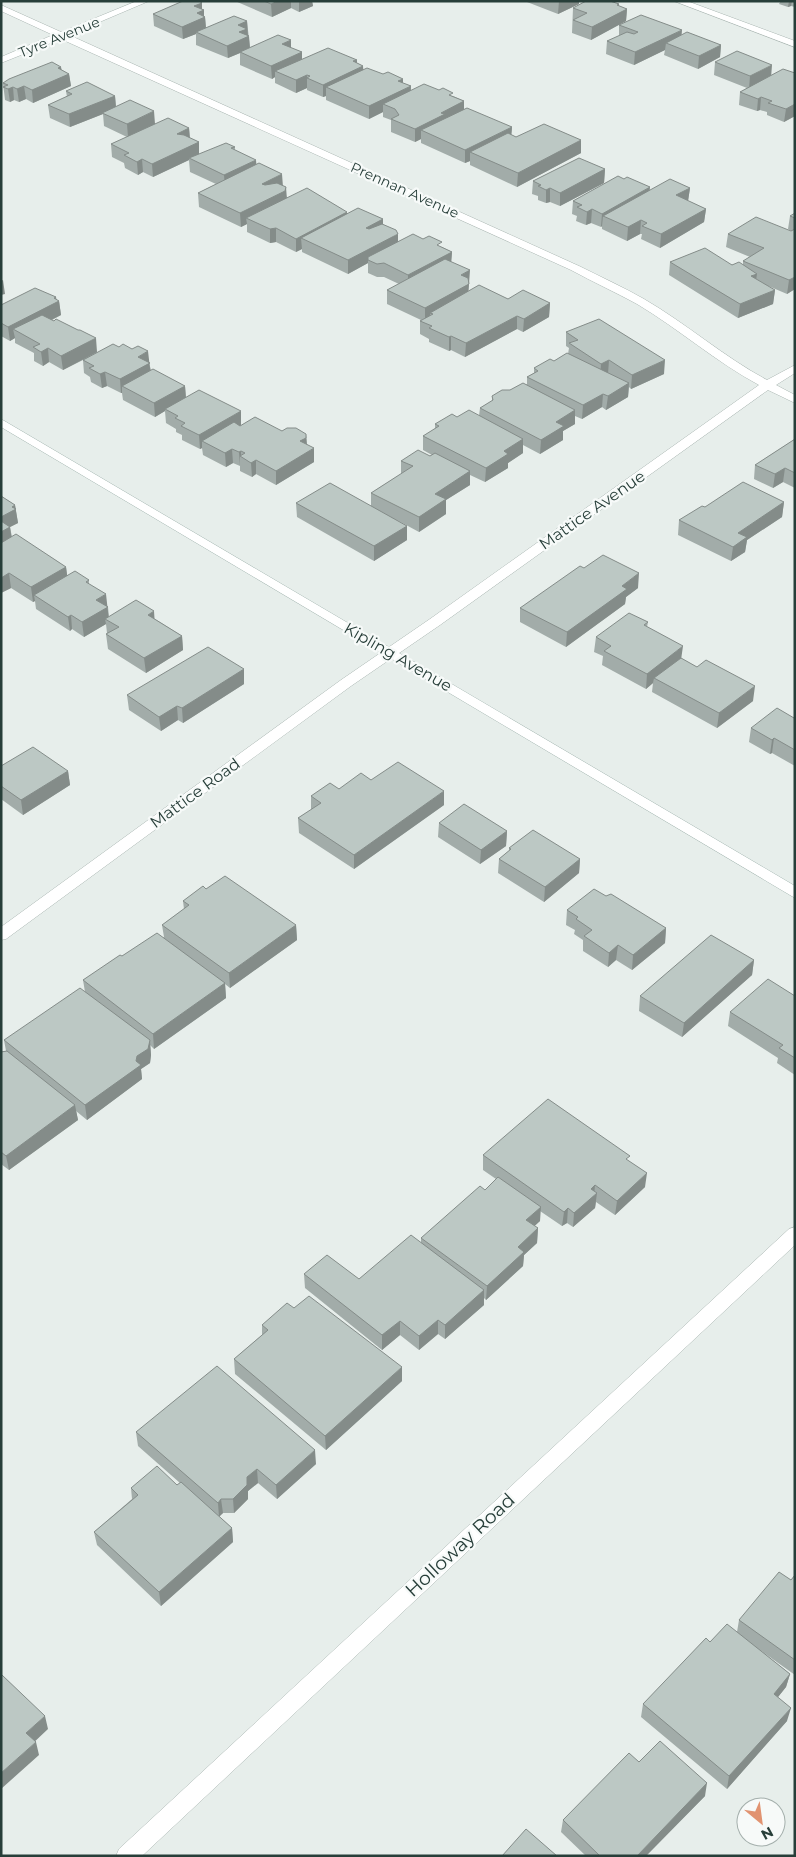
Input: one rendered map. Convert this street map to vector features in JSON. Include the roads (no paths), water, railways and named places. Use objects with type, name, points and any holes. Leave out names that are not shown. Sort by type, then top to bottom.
[{"type":"street","name":"Tyre Avenue","points":[[1,60],[145,1]]},
{"type":"street","points":[[678,1],[795,44]]},
{"type":"street","name":"Prennan Avenue","points":[[1,8],[575,268],[641,302],[688,333],[734,367],[795,400]]},
{"type":"street","name":"Mattice Avenue","points":[[390,652],[766,386],[795,368]]},
{"type":"street","name":"Kipling Avenue","points":[[1,422],[795,892]]},
{"type":"street","name":"Mattice Road","points":[[1,935],[390,652]]},
{"type":"street","name":"Holloway Road","points":[[126,1856],[795,1234]]}]
